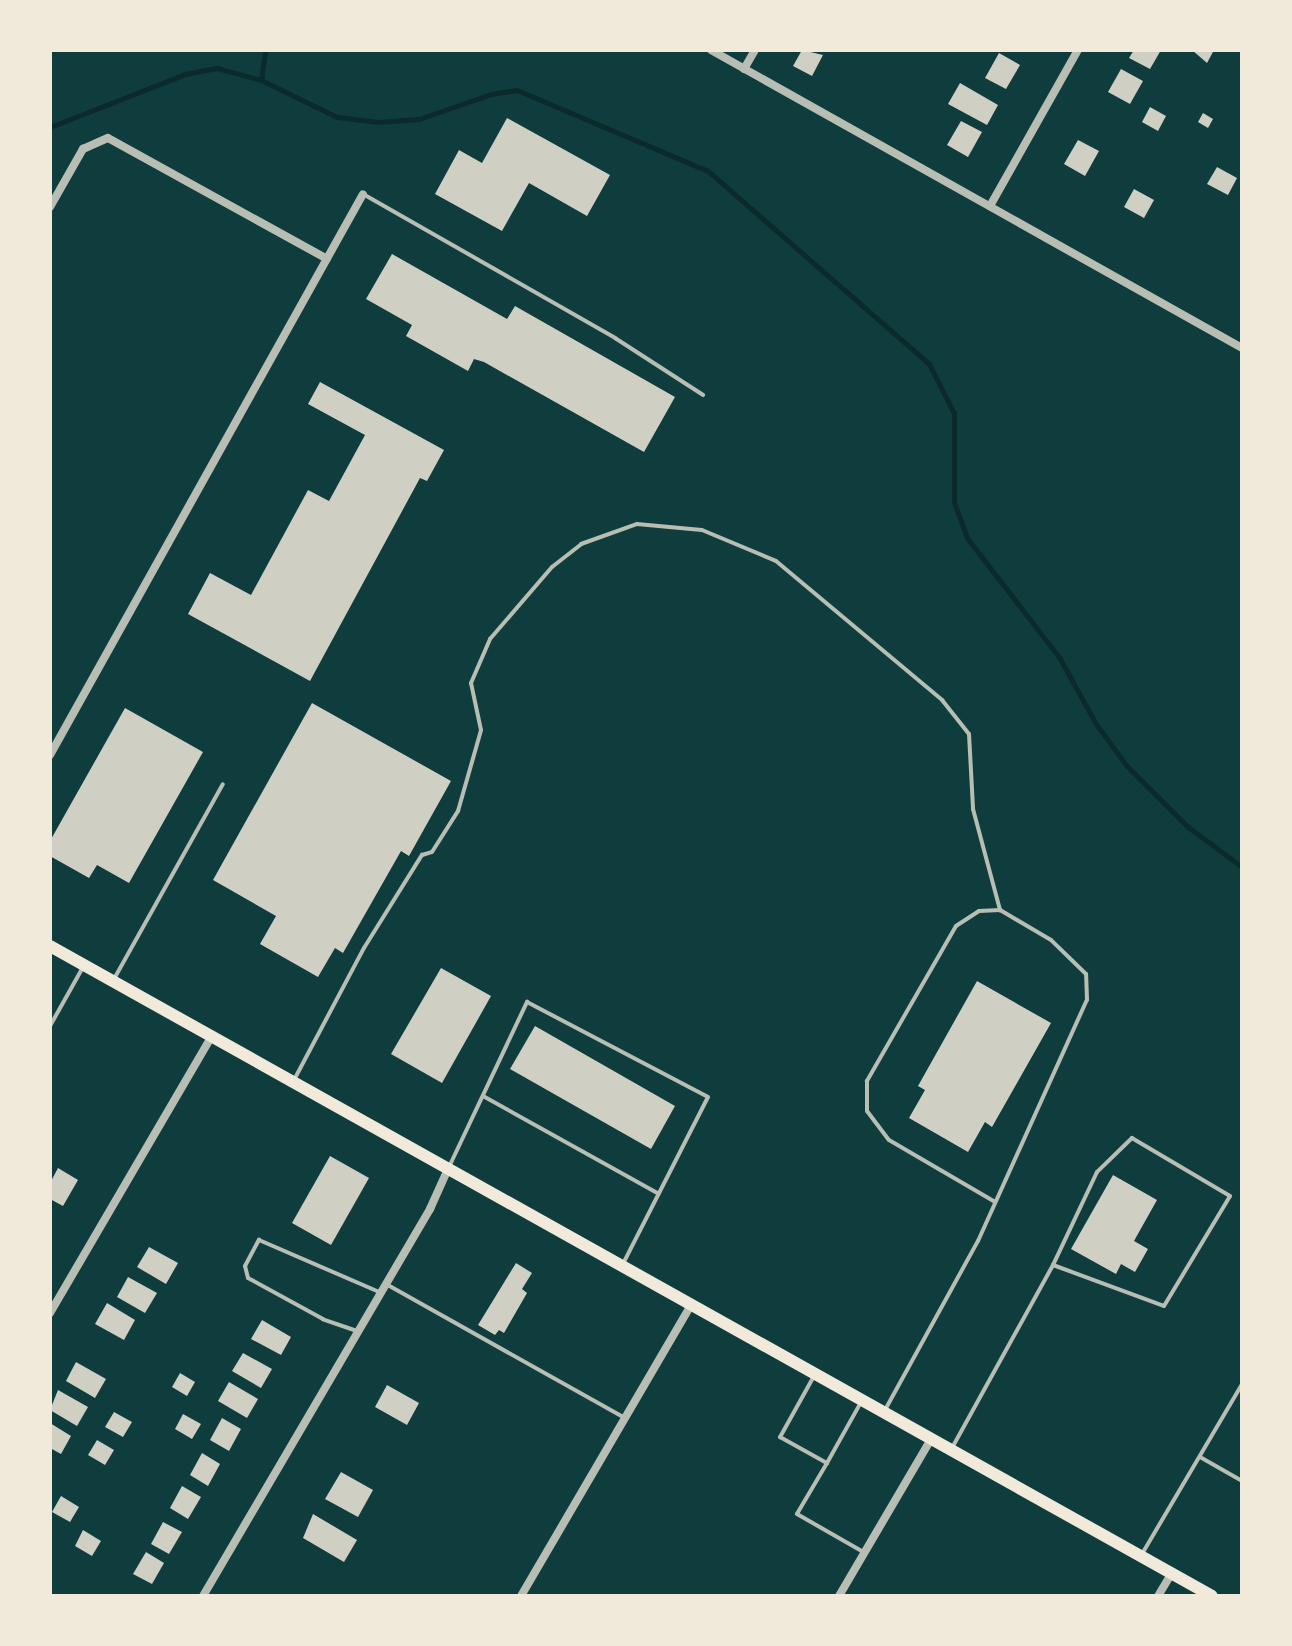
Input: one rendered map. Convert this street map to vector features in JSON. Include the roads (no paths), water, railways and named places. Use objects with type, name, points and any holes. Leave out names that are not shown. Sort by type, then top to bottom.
[{"type":"main road","points":[[50,946],[1212,1596]]},
{"type":"street","points":[[711,50],[1241,344]]},
{"type":"street","points":[[744,69],[755,50]]},
{"type":"street","points":[[990,206],[1078,50]]},
{"type":"street","points":[[50,207],[83,149],[100,139],[115,140],[327,259]]},
{"type":"street","points":[[50,755],[363,194]]},
{"type":"street","points":[[50,1313],[212,1036]]},
{"type":"street","points":[[203,1596],[381,1293],[448,1169]]},
{"type":"street","points":[[521,1596],[691,1305]]},
{"type":"street","points":[[839,1596],[931,1439]]},
{"type":"street","points":[[1158,1596],[1172,1573]]},
{"type":"lane","points":[[363,194],[615,338],[703,395]]},
{"type":"lane","points":[[293,1082],[364,948],[422,855],[432,852],[458,811],[481,730],[471,683],[490,639],[516,604],[581,544],[637,524],[702,530],[776,561],[942,700],[969,734],[973,809],[1000,910]]},
{"type":"lane","points":[[112,981],[223,784]]},
{"type":"lane","points":[[883,1412],[995,1202],[1087,1000],[1086,974],[1051,940],[1000,910],[979,911],[956,926],[867,1081],[867,1111],[889,1140],[995,1202]]},
{"type":"lane","points":[[50,1026],[84,965]]},
{"type":"lane","points":[[448,1169],[527,1002],[708,1097],[621,1266]]},
{"type":"lane","points":[[483,1096],[659,1194]]},
{"type":"lane","points":[[951,1450],[1053,1265],[1097,1172],[1132,1138],[1230,1196],[1164,1306],[1053,1265]]},
{"type":"lane","points":[[358,1332],[323,1319],[248,1278],[245,1266],[259,1240],[381,1293]]},
{"type":"lane","points":[[386,1284],[625,1418]]},
{"type":"lane","points":[[815,1374],[780,1437],[827,1463]]},
{"type":"lane","points":[[1141,1556],[1242,1384]]},
{"type":"lane","points":[[862,1400],[797,1514],[865,1553]]},
{"type":"lane","points":[[1200,1457],[1242,1481]]},
{"type":"waterway","points":[[261,80],[265,50]]},
{"type":"waterway","points":[[50,127],[185,74],[217,68],[261,80],[337,117],[378,122],[419,119],[491,94],[517,90],[708,171],[929,364],[954,413],[954,502],[967,538],[1059,657],[1096,724],[1126,765],[1188,827],[1242,867]]}]
